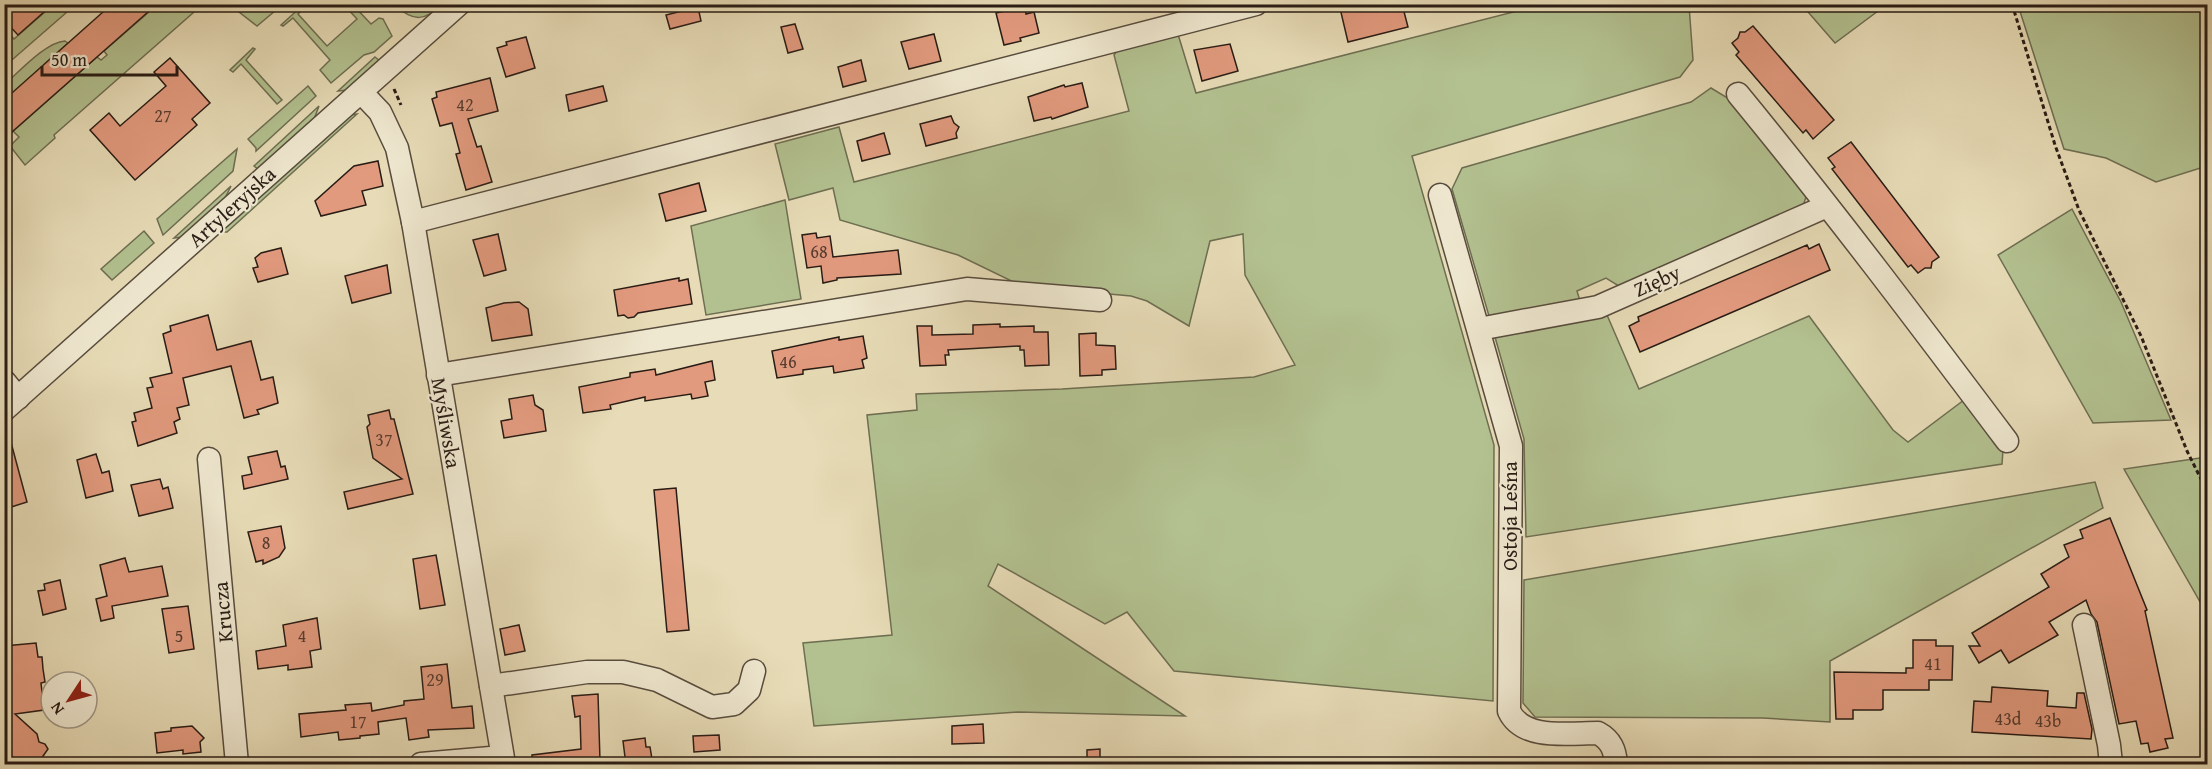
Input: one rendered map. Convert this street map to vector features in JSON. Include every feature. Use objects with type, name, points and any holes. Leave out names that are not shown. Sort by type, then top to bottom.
[{"type":"street","name":"Artyleryjska","points":[[9,396],[361,92],[459,4]]},
{"type":"street","points":[[413,222],[1256,4]]},
{"type":"street","name":"Myśliwska","points":[[361,92],[380,112],[397,148],[413,222],[503,761]]},
{"type":"street","points":[[1738,94],[1881,273],[2007,441]]},
{"type":"street","name":"Ostoja Leśna","points":[[1440,195],[1511,446],[1509,711],[1518,725],[1528,730],[1598,733],[1606,738],[1613,747],[1616,765]]},
{"type":"street","name":"Zięby","points":[[1479,329],[1598,307],[1827,206]]},
{"type":"street","points":[[438,375],[967,289],[1100,300]]},
{"type":"street","name":"Krucza","points":[[209,459],[237,765]]},
{"type":"street","points":[[2084,625],[2109,745],[2111,765]]},
{"type":"street","points":[[491,686],[587,672],[623,672],[657,680],[712,707],[734,704],[749,690],[753,672]]},
{"type":"street","points":[[421,765],[503,761]]},
{"type":"path","points":[[2012,4],[2055,145],[2079,210],[2141,336],[2187,451],[2208,493]]},
{"type":"green space","points":[[53,5],[75,5],[5,66],[4,28],[14,39]]},
{"type":"green space","points":[[157,5],[202,5],[54,135],[55,138],[25,165],[10,146],[19,137],[13,131],[97,57],[101,60],[107,55],[104,51]]},
{"type":"green space","points":[[230,5],[282,5],[257,26]]},
{"type":"green space","points":[[303,5],[307,5],[298,14],[327,46],[357,19],[344,5],[353,5],[371,24],[379,18],[383,19],[392,36],[374,52],[364,55],[331,83],[320,70],[330,60],[293,18],[283,26],[281,25]]},
{"type":"green space","points":[[395,5],[443,5],[431,14],[414,17]]},
{"type":"green space","points":[[1541,5],[1689,5],[1693,60],[1680,77],[1412,156],[1494,445],[1493,701],[1174,671],[1127,612],[1105,624],[998,564],[988,586],[1185,716],[1018,712],[814,726],[803,643],[892,635],[867,415],[917,410],[916,394],[1062,389],[1254,377],[1295,365],[1245,275],[1243,234],[1210,241],[1189,326],[1147,301],[1131,296],[1022,286],[958,255],[840,220],[833,188],[789,200],[775,144],[839,127],[854,182],[1129,111],[1114,55],[1120,47],[1177,31],[1196,93]]},
{"type":"green space","points":[[1802,5],[1886,5],[1835,43]]},
{"type":"green space","points":[[2018,5],[2207,5],[2207,166],[2156,182],[2106,158],[2064,149]]},
{"type":"green space","points":[[65,41],[68,43],[5,100],[4,85],[41,52]]},
{"type":"green space","points":[[253,48],[255,49],[246,60],[282,100],[277,104],[241,64],[233,72],[230,70]]},
{"type":"green space","points":[[375,57],[380,61],[348,90],[338,91]]},
{"type":"green space","points":[[308,86],[316,96],[256,151],[248,139]]},
{"type":"green space","points":[[1711,88],[1731,100],[1808,191],[1802,209],[1622,288],[1606,278],[1577,291],[1580,301],[1489,316],[1452,189],[1462,168],[1691,102]]},
{"type":"green space","points":[[319,106],[313,122],[258,169],[254,166]]},
{"type":"green space","points":[[357,114],[227,232],[224,232],[225,226],[349,115]]},
{"type":"green space","points":[[237,149],[233,171],[163,235],[157,219]]},
{"type":"green space","points":[[231,186],[225,198],[183,237],[174,238]]},
{"type":"green space","points":[[785,200],[801,299],[706,315],[691,226]]},
{"type":"green space","points":[[2072,209],[2121,302],[2171,420],[2093,423],[1998,255]]},
{"type":"green space","points":[[144,231],[154,243],[112,280],[101,269]]},
{"type":"green space","points":[[1607,315],[1639,389],[1809,316],[1893,430],[1908,442],[1964,400],[2003,450],[2002,464],[1526,537],[1524,439],[1495,337]]},
{"type":"green space","points":[[2208,457],[2207,614],[2124,469]]},
{"type":"green space","points":[[2095,482],[2103,508],[1830,661],[1830,722],[1763,718],[1535,717],[1523,703],[1524,580]]},
{"type":"building","points":[[4,4],[53,4],[18,35],[4,20]]},
{"type":"building","points":[[112,4],[157,4],[4,139],[4,100]]},
{"type":"building","points":[[1339,4],[1402,4],[1408,27],[1348,42]]},
{"type":"building","points":[[1025,6],[1026,14],[1034,12],[1039,33],[1004,45],[996,13]]},
{"type":"building","points":[[698,7],[701,21],[670,29],[666,15]]},
{"type":"building","points":[[795,24],[803,49],[788,53],[781,27]]},
{"type":"building","points":[[1753,26],[1834,120],[1813,139],[1806,130],[1803,133],[1736,55],[1739,52],[1732,43],[1738,38],[1740,32],[1745,32]]},
{"type":"building","points":[[934,34],[941,61],[909,69],[901,42]]},
{"type":"building","points":[[526,37],[535,68],[506,77],[497,48],[507,45],[506,42]]},
{"type":"building","points":[[1230,44],[1238,71],[1202,81],[1194,50]]},
{"type":"building","points":[[170,58],[210,103],[192,119],[197,125],[135,180],[90,130],[109,113],[120,126],[166,86],[154,72]]},
{"type":"building","points":[[861,60],[866,81],[843,87],[838,67]]},
{"type":"building","points":[[490,78],[498,111],[468,119],[477,147],[481,146],[492,182],[466,190],[456,154],[460,153],[452,123],[440,126],[432,99],[437,97],[436,92]]},
{"type":"building","points":[[1082,83],[1088,107],[1052,119],[1051,117],[1034,121],[1028,97],[1064,85],[1065,87]]},
{"type":"building","points":[[603,86],[607,101],[569,111],[566,95]]},
{"type":"building","points":[[951,116],[959,127],[956,133],[957,138],[926,146],[920,124]]},
{"type":"building","points":[[884,133],[890,154],[862,161],[857,141]]},
{"type":"building","points":[[1851,142],[1939,257],[1932,262],[1931,268],[1925,268],[1918,273],[1911,265],[1908,267],[1832,169],[1835,167],[1828,158]]},
{"type":"building","points":[[378,161],[383,186],[362,191],[366,205],[321,216],[315,201],[354,166]]},
{"type":"building","points":[[699,183],[706,211],[666,221],[659,194]]},
{"type":"building","points":[[816,233],[817,238],[830,236],[833,257],[898,250],[901,274],[837,278],[837,280],[823,283],[821,266],[807,268],[802,235]]},
{"type":"building","points":[[498,234],[506,270],[484,276],[473,240]]},
{"type":"building","points":[[1819,244],[1830,270],[1640,352],[1629,326],[1639,321],[1638,317],[1807,245],[1809,249]]},
{"type":"building","points":[[281,248],[288,274],[258,282],[253,268],[258,267],[255,258],[261,253]]},
{"type":"building","points":[[387,265],[391,293],[352,303],[345,276]]},
{"type":"building","points":[[679,278],[679,281],[688,279],[692,304],[638,313],[628,318],[624,315],[618,316],[614,290]]},
{"type":"building","points":[[519,302],[528,309],[532,335],[492,341],[486,308]]},
{"type":"building","points":[[208,315],[217,350],[251,341],[261,380],[273,377],[278,403],[257,410],[259,414],[244,418],[231,366],[183,378],[189,405],[177,408],[180,419],[174,422],[177,433],[138,446],[132,422],[136,421],[134,413],[152,408],[147,388],[153,387],[150,378],[172,373],[163,334],[171,331],[170,326]]},
{"type":"building","points":[[1000,324],[1000,327],[1034,326],[1034,332],[1048,332],[1049,365],[1025,366],[1024,350],[1020,350],[1020,346],[948,350],[949,355],[945,355],[946,365],[920,366],[917,326],[932,326],[932,335],[973,334],[973,325]]},
{"type":"building","points":[[1096,333],[1096,345],[1115,346],[1116,369],[1102,370],[1102,375],[1080,376],[1079,334]]},
{"type":"building","points":[[863,336],[867,358],[862,360],[864,368],[834,373],[833,366],[803,370],[803,374],[777,378],[772,351],[839,337],[839,340]]},
{"type":"building","points":[[712,361],[715,380],[705,382],[708,396],[692,399],[691,394],[645,401],[645,397],[610,405],[611,409],[583,413],[579,387],[630,377],[630,373],[655,369],[656,375]]},
{"type":"building","points":[[533,395],[535,405],[543,410],[546,431],[504,438],[501,421],[512,419],[509,399]]},
{"type":"building","points":[[389,410],[391,419],[394,419],[413,494],[348,509],[344,492],[402,479],[373,458],[367,427],[370,424],[368,415]]},
{"type":"building","points":[[9,435],[27,502],[8,508],[4,496],[4,436]]},
{"type":"building","points":[[277,451],[281,467],[285,466],[288,479],[244,489],[242,476],[252,474],[248,457]]},
{"type":"building","points":[[96,454],[102,473],[109,471],[113,491],[86,498],[77,460]]},
{"type":"building","points":[[160,479],[163,489],[168,487],[173,508],[139,516],[131,485]]},
{"type":"building","points":[[676,488],[689,630],[667,632],[654,490]]},
{"type":"building","points":[[2110,518],[2147,610],[2145,611],[2173,738],[2165,739],[2168,748],[2150,752],[2148,743],[2141,744],[2136,721],[2119,724],[2097,622],[2086,600],[2049,622],[2058,635],[2009,663],[2001,650],[1979,663],[1969,646],[1980,646],[1972,633],[2049,587],[2041,574],[2069,557],[2064,545],[2083,538],[2080,530]]},
{"type":"building","points":[[281,526],[285,548],[279,557],[263,564],[263,560],[256,562],[248,532]]},
{"type":"building","points":[[436,555],[445,605],[420,609],[413,559]]},
{"type":"building","points":[[125,558],[129,572],[162,566],[168,596],[112,606],[114,618],[101,621],[96,599],[107,596],[100,565]]},
{"type":"building","points":[[60,580],[66,609],[43,615],[38,591],[45,590],[44,584]]},
{"type":"building","points":[[188,606],[194,649],[169,653],[162,609]]},
{"type":"building","points":[[317,618],[321,649],[310,651],[312,667],[288,670],[288,665],[258,669],[256,651],[286,646],[283,625]]},
{"type":"building","points":[[519,625],[525,651],[505,655],[500,629]]},
{"type":"building","points":[[1913,640],[1936,640],[1936,646],[1953,646],[1952,680],[1929,680],[1929,690],[1883,690],[1883,709],[1853,710],[1853,719],[1836,719],[1834,672],[1906,673],[1906,668],[1913,668]]},
{"type":"building","points":[[36,643],[38,657],[42,657],[44,670],[39,670],[39,711],[15,714],[37,734],[39,742],[45,744],[48,749],[41,759],[42,765],[16,765],[16,761],[12,761],[10,741],[8,742],[4,685],[4,646]]},
{"type":"building","points":[[447,664],[452,708],[472,706],[474,728],[428,730],[429,737],[409,740],[406,718],[378,722],[379,734],[360,736],[360,738],[339,740],[338,732],[301,737],[299,714],[346,710],[345,705],[371,703],[372,711],[404,705],[404,701],[424,699],[421,667]]},
{"type":"building","points":[[1992,687],[2048,691],[2047,706],[2076,708],[2077,693],[2084,693],[2092,729],[2091,739],[1972,732],[1974,701],[1991,702]]},
{"type":"building","points":[[598,694],[600,761],[590,761],[590,765],[532,765],[532,755],[581,749],[580,716],[575,717],[572,696]]},
{"type":"building","points":[[983,724],[984,743],[952,744],[952,726]]},
{"type":"building","points":[[192,726],[204,738],[200,742],[201,752],[183,754],[183,750],[157,753],[155,733],[171,731],[171,728]]},
{"type":"building","points":[[719,735],[720,750],[694,752],[693,736]]},
{"type":"building","points":[[645,738],[646,747],[650,747],[653,765],[626,765],[623,741]]},
{"type":"building","points":[[1100,749],[1100,765],[1087,765],[1087,750]]}]
